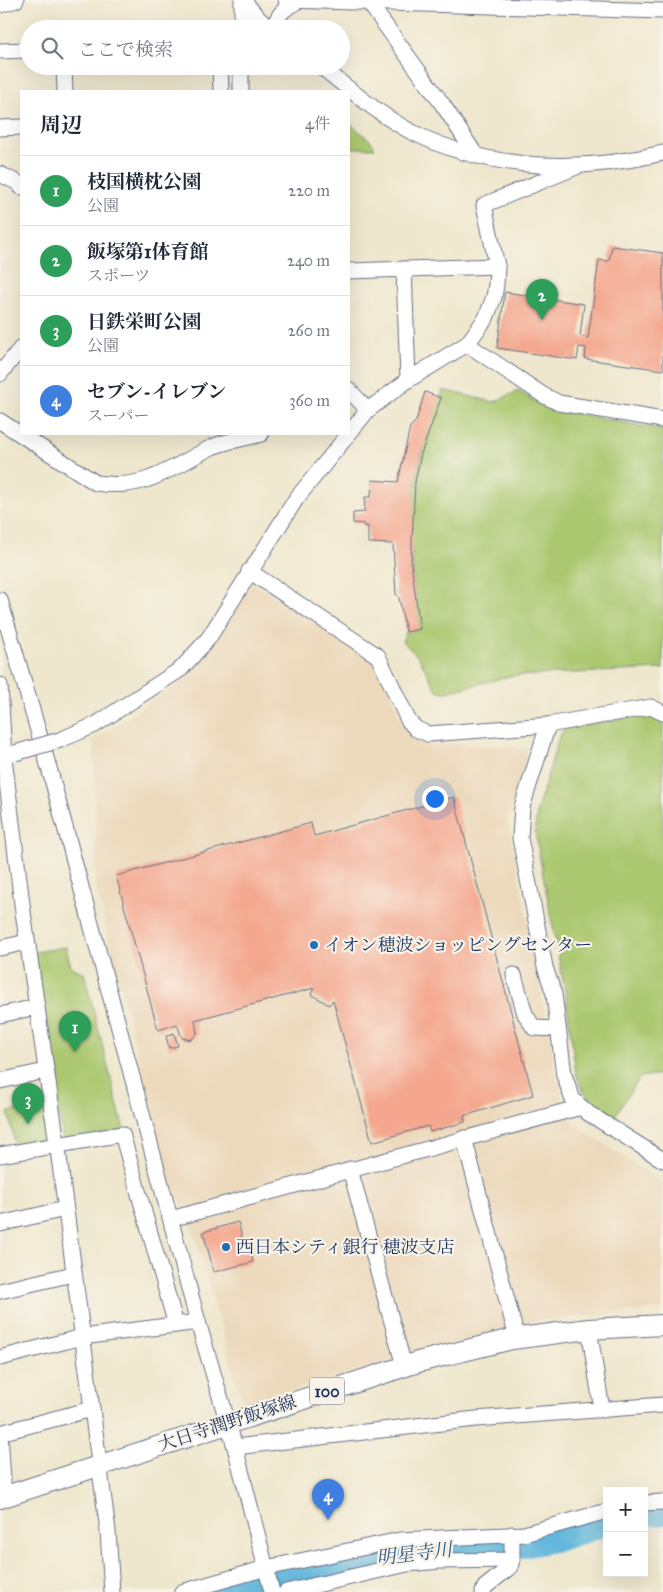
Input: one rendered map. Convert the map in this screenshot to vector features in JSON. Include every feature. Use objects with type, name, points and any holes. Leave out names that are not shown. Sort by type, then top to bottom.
[{"type":"main road","name":"大日寺潤野飯塚線","points":[[2,1498],[404,1366],[517,1338],[589,1330],[663,1325]]},
{"type":"street","points":[[242,20],[243,0]]},
{"type":"street","points":[[243,0],[260,20]]},
{"type":"street","points":[[286,0],[663,11]]},
{"type":"street","points":[[277,20],[283,12],[300,0]]},
{"type":"street","points":[[368,2],[444,105],[475,154]]},
{"type":"street","points":[[0,51],[20,50]]},
{"type":"street","points":[[64,75],[65,90]]},
{"type":"street","points":[[220,75],[221,90]]},
{"type":"street","points":[[241,75],[241,90]]},
{"type":"street","points":[[333,75],[412,132],[451,148],[501,161],[576,167],[635,160],[663,153]]},
{"type":"street","points":[[0,128],[20,128]]},
{"type":"street","points":[[350,432],[368,410],[408,380],[467,344],[491,308],[497,266],[484,205],[576,167]]},
{"type":"street","points":[[0,174],[20,184]]},
{"type":"street","points":[[350,271],[497,266]]},
{"type":"street","points":[[404,270],[408,380]]},
{"type":"street","points":[[467,344],[543,395],[559,402],[663,420]]},
{"type":"street","points":[[0,374],[20,349]]},
{"type":"street","points":[[350,391],[368,410]]},
{"type":"street","points":[[0,421],[20,434]]},
{"type":"street","points":[[22,435],[96,483],[113,486],[151,480],[212,447],[256,435]]},
{"type":"street","points":[[6,757],[60,740],[95,726],[181,669],[208,639],[296,499],[348,435]]},
{"type":"street","points":[[249,571],[378,656],[408,720],[416,729],[428,734],[548,725],[651,707],[663,713]]},
{"type":"street","points":[[0,600],[51,775],[198,1322],[235,1447],[269,1581]]},
{"type":"street","points":[[0,685],[6,757],[27,942],[100,1465],[108,1531],[112,1592]]},
{"type":"street","points":[[548,725],[522,807],[520,838],[545,967],[554,994],[564,1075],[573,1100],[581,1107],[663,1160]]},
{"type":"street","points":[[0,948],[27,942]]},
{"type":"street","points":[[514,976],[528,1021],[534,1028],[558,1029]]},
{"type":"street","points":[[0,1015],[36,1007]]},
{"type":"street","points":[[0,1081],[46,1072]]},
{"type":"street","points":[[171,1219],[581,1107]]},
{"type":"street","points":[[0,1155],[122,1134],[176,1325]]},
{"type":"street","points":[[464,1138],[517,1338]]},
{"type":"street","points":[[350,1169],[404,1366]]},
{"type":"street","points":[[0,1224],[65,1209]]},
{"type":"street","points":[[0,1291],[73,1274]]},
{"type":"street","points":[[0,1358],[82,1337],[198,1322]]},
{"type":"street","points":[[589,1330],[602,1410]]},
{"type":"street","points":[[235,1447],[476,1419],[663,1405]]},
{"type":"street","points":[[2,1498],[0,1433],[92,1410]]},
{"type":"street","points":[[648,1503],[663,1502]]},
{"type":"street","points":[[182,1592],[269,1581],[400,1540],[512,1536],[544,1530],[603,1512]]},
{"type":"street","points":[[483,1592],[485,1587],[510,1567],[512,1536]]},
{"type":"street","points":[[286,1592],[407,1564],[512,1557]]},
{"type":"shaded area","points":[[251,582],[376,661],[406,731],[415,742],[514,747],[528,752],[508,821],[562,1100],[574,1124],[663,1183],[663,1309],[528,1322],[243,1405],[195,1235],[167,1173],[96,886],[94,740],[175,686]]},
{"type":"green space","points":[[350,124],[370,140],[375,148],[350,148]]},
{"type":"green space","points":[[443,390],[494,402],[518,391],[547,408],[663,430],[663,669],[511,676],[447,692],[437,691],[419,658],[402,641],[406,632],[420,629],[412,564],[414,499],[423,448]]},
{"type":"green space","points":[[648,713],[656,715],[663,723],[663,1074],[640,1077],[615,1116],[596,1104],[583,1091],[576,1074],[566,997],[535,832],[537,811],[559,737],[565,728]]},
{"type":"green space","points":[[66,947],[71,967],[84,973],[124,1130],[63,1141],[34,952]]},
{"type":"green space","points":[[43,1104],[46,1137],[42,1141],[15,1145],[8,1112]]},
{"type":"building","points":[[612,246],[663,253],[663,370],[585,359],[586,348],[579,347],[577,360],[497,348],[505,292],[584,304],[580,336],[588,338],[599,260],[609,261]]},
{"type":"building","points":[[425,392],[441,398],[421,454],[415,482],[411,563],[420,629],[406,632],[399,598],[396,594],[393,544],[368,543],[368,526],[364,527],[364,524],[353,523],[353,513],[364,512],[365,497],[371,497],[372,480],[398,482],[410,427],[416,421]]},
{"type":"building","name":"イオン穂波ショッピングセンター","points":[[454,797],[533,1095],[464,1116],[465,1122],[430,1132],[428,1126],[372,1142],[333,1000],[329,1005],[311,994],[314,988],[195,1020],[197,1034],[191,1040],[182,1038],[177,1024],[158,1030],[116,876],[311,823],[314,836]]},
{"type":"building","points":[[174,1033],[178,1046],[169,1048],[166,1036]]},
{"type":"building","name":"西日本シティ銀行 穂波支店","points":[[238,1222],[245,1248],[249,1246],[253,1262],[214,1272],[203,1232]]},
{"type":"waterway","name":"明星寺川","points":[[648,1515],[663,1513]]},
{"type":"waterway","name":"明星寺川","points":[[223,1592],[384,1555],[430,1548],[523,1546],[559,1539],[603,1525]]},
{"type":"place","name":"飯塚第1体育館","points":[[542,320]]},
{"type":"place","name":"イオン穂波ショッピングセンター","points":[[314,945]]},
{"type":"place","name":"枝国横枕公園","points":[[75,1052]]},
{"type":"place","name":"日鉄栄町公園","points":[[28,1124]]},
{"type":"place","name":"西日本シティ銀行 穂波支店","points":[[226,1247]]},
{"type":"place","name":"セブン-イレブン","points":[[328,1520]]}]
